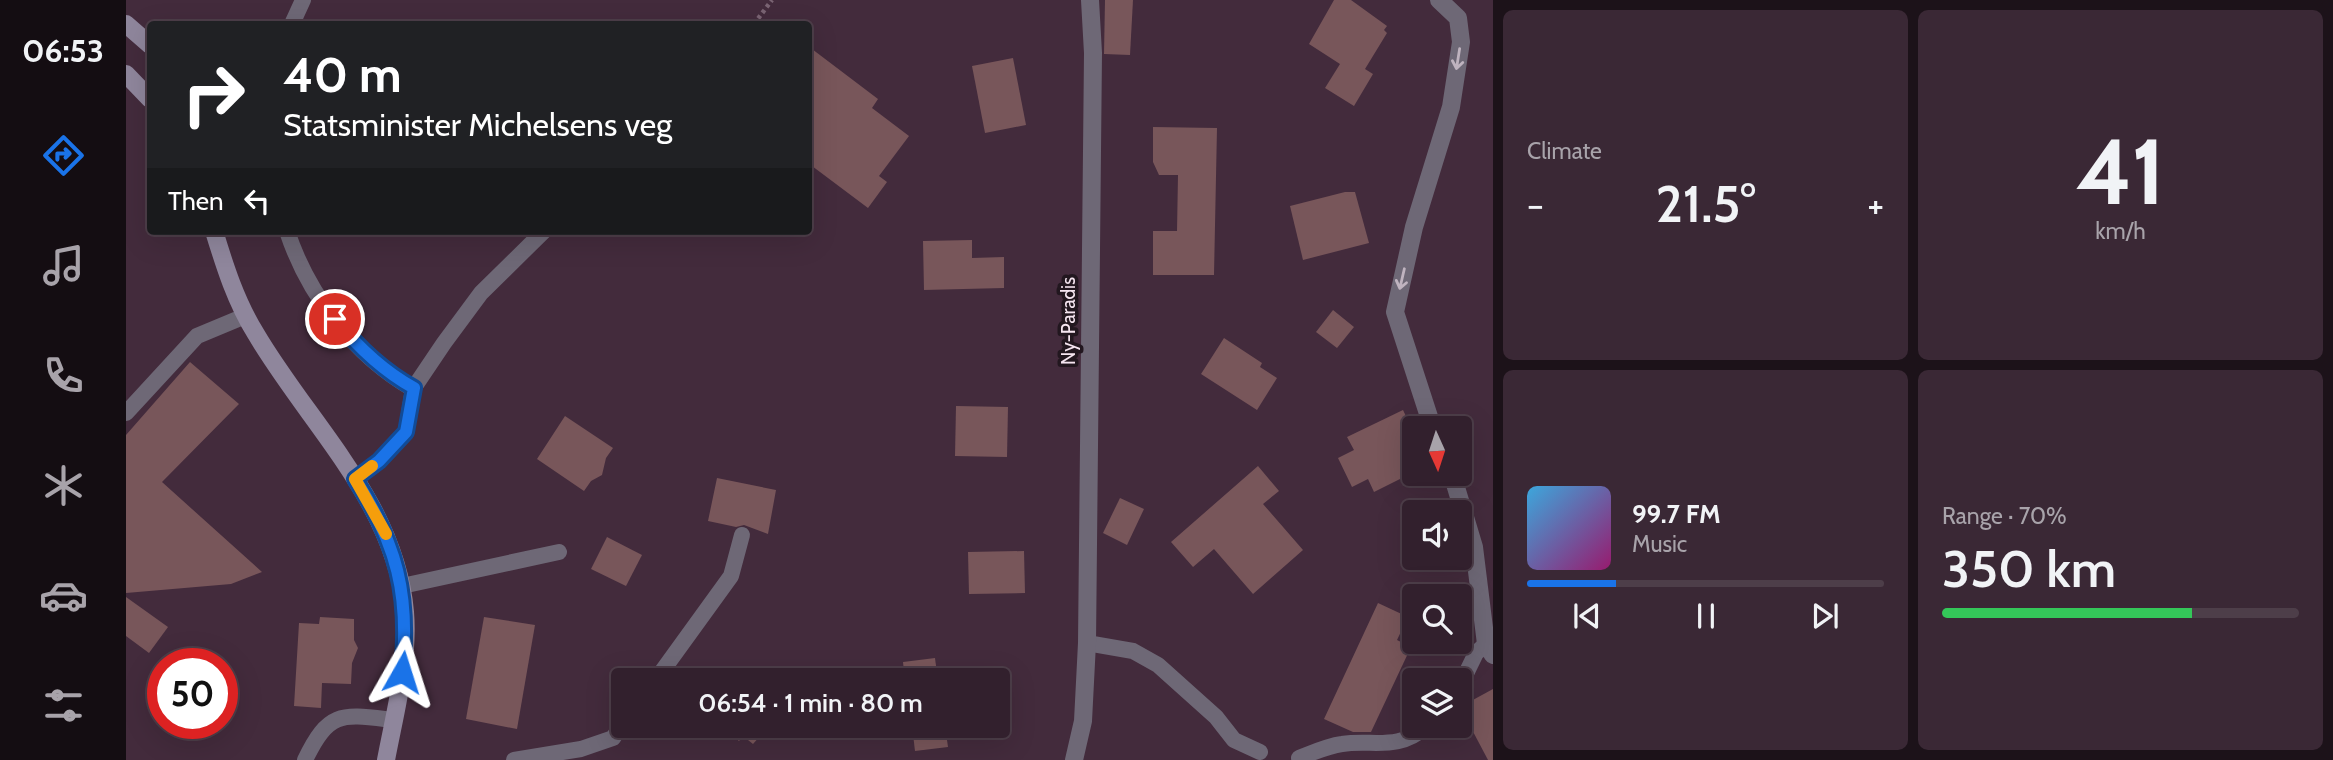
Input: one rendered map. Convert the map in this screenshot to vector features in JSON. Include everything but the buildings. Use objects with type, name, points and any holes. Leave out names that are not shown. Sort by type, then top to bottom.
[{"type":"main road","points":[[126,24],[147,42]]},
{"type":"main road","points":[[126,74],[147,96]]},
{"type":"main road","points":[[215,235],[228,277],[245,316],[355,479],[388,537],[402,586],[406,633],[389,759]]},
{"type":"street","name":"Ny-Paradis","points":[[1074,760],[1083,721],[1087,643],[1093,53],[1090,0]]},
{"type":"street","points":[[1429,416],[1395,312],[1414,227],[1451,107],[1461,42],[1458,18],[1439,0]]},
{"type":"street","points":[[1456,486],[1474,547],[1490,649]]},
{"type":"lane","points":[[293,21],[303,0]]},
{"type":"lane","points":[[288,235],[295,254],[319,299],[351,338],[394,377],[414,388]]},
{"type":"lane","points":[[355,479],[379,461],[406,432],[414,388],[481,293],[540,235]]},
{"type":"lane","points":[[126,413],[197,336],[245,316]]},
{"type":"lane","points":[[664,668],[731,576],[742,535]]},
{"type":"lane","points":[[402,586],[559,552]]},
{"type":"lane","points":[[1087,643],[1133,651],[1158,665],[1216,717],[1234,740],[1260,752]]},
{"type":"lane","points":[[1469,668],[1476,653],[1490,649]]},
{"type":"lane","points":[[305,760],[317,736],[328,723],[339,717],[350,715],[393,720]]},
{"type":"lane","points":[[514,760],[580,749],[613,738]]},
{"type":"lane","points":[[1299,758],[1342,743],[1384,745],[1403,738]]},
{"type":"path","points":[[756,21],[772,0]]},
{"type":"slow traffic","points":[[372,466],[355,479],[386,534]]},
{"type":"route","points":[[335,319],[351,338],[394,377],[414,388],[406,432],[379,461],[355,479],[370,502],[395,556],[405,613],[402,672]]}]
